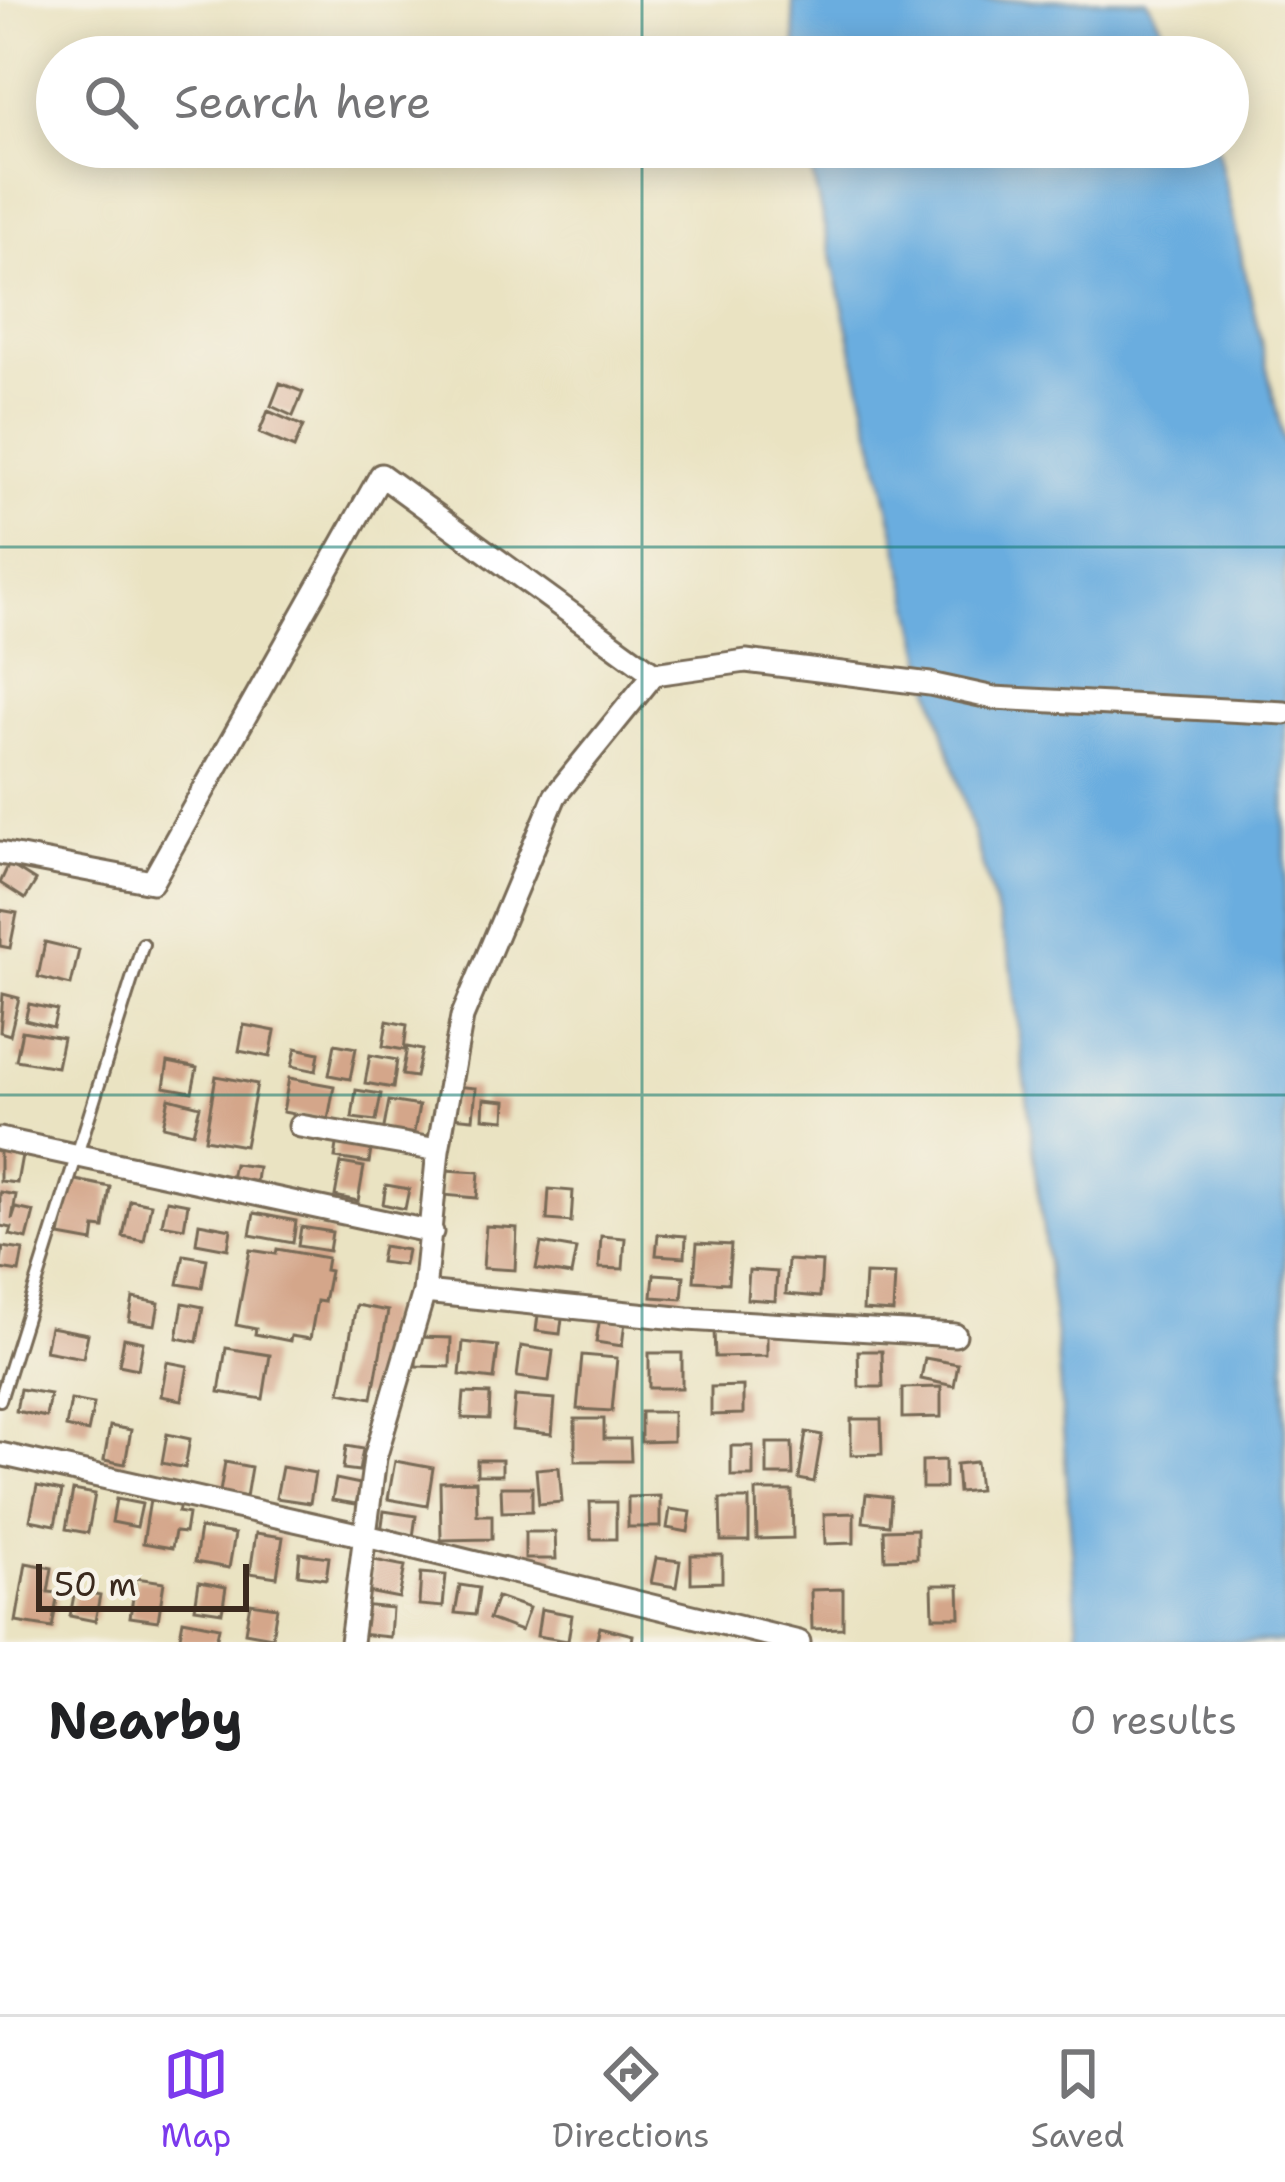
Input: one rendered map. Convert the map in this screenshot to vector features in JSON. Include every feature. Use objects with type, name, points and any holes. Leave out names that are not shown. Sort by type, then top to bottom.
[{"type":"street","points":[[0,853],[152,882],[381,476],[654,674],[746,662],[930,685],[994,698],[1285,713]]},
{"type":"street","points":[[351,1642],[376,1458],[424,1292],[438,1150],[462,1017],[555,796],[654,674]]},
{"type":"street","points":[[300,1126],[438,1150]]},
{"type":"street","points":[[0,1139],[432,1232]]},
{"type":"street","points":[[424,1292],[687,1319],[955,1335]]},
{"type":"street","points":[[0,1454],[366,1536],[799,1642]]},
{"type":"lane","points":[[0,1400],[143,944]]},
{"type":"water","points":[[792,0],[1147,0],[1167,36],[795,36]]},
{"type":"water","points":[[811,168],[1222,168],[1285,448],[1285,1642],[1079,1642],[1056,1337],[1011,963],[930,684]]},
{"type":"building","points":[[280,383],[303,392],[293,416],[271,406]]},
{"type":"building","points":[[268,411],[303,426],[294,448],[259,433]]},
{"type":"building","points":[[9,864],[36,881],[25,899],[0,883]]},
{"type":"building","points":[[0,910],[17,913],[10,948],[0,946]]},
{"type":"building","points":[[45,942],[79,950],[71,985],[38,977]]},
{"type":"building","points":[[3,994],[19,998],[10,1035],[0,1032]]},
{"type":"building","points":[[29,1004],[57,1010],[53,1027],[25,1020]]},
{"type":"building","points":[[387,1021],[407,1025],[404,1050],[383,1046]]},
{"type":"building","points":[[244,1025],[275,1031],[270,1057],[239,1051]]},
{"type":"building","points":[[22,1031],[63,1038],[57,1067],[16,1060]]},
{"type":"building","points":[[335,1044],[356,1048],[350,1079],[329,1075]]},
{"type":"building","points":[[407,1047],[422,1050],[416,1077],[402,1075]]},
{"type":"building","points":[[296,1048],[319,1053],[316,1071],[292,1066]]},
{"type":"building","points":[[370,1055],[397,1060],[393,1088],[365,1083]]},
{"type":"building","points":[[168,1062],[197,1068],[192,1092],[164,1087]]},
{"type":"building","points":[[216,1076],[257,1084],[245,1146],[205,1139]]},
{"type":"building","points":[[289,1078],[334,1086],[328,1120],[283,1112]]},
{"type":"building","points":[[453,1086],[476,1088],[473,1119],[451,1117]]},
{"type":"building","points":[[356,1090],[381,1094],[376,1121],[352,1118]]},
{"type":"building","points":[[169,1098],[200,1106],[193,1133],[163,1126]]},
{"type":"building","points":[[484,1099],[506,1101],[505,1120],[483,1118]]},
{"type":"building","points":[[389,1101],[419,1106],[412,1143],[382,1138]]},
{"type":"building","points":[[338,1138],[372,1143],[369,1163],[335,1158]]},
{"type":"building","points":[[0,1151],[22,1155],[17,1183],[0,1181]]},
{"type":"building","points":[[341,1163],[364,1167],[358,1201],[335,1196]]},
{"type":"building","points":[[234,1164],[258,1167],[255,1188],[230,1184]]},
{"type":"building","points":[[445,1170],[479,1172],[477,1198],[443,1195]]},
{"type":"building","points":[[71,1179],[110,1187],[104,1228],[95,1227],[93,1242],[60,1236]]},
{"type":"building","points":[[386,1185],[409,1189],[405,1209],[383,1204]]},
{"type":"building","points":[[549,1189],[573,1191],[571,1222],[547,1220]]},
{"type":"building","points":[[0,1192],[16,1195],[12,1220],[16,1208],[34,1212],[27,1239],[10,1235],[12,1228],[0,1226]]},
{"type":"building","points":[[130,1200],[151,1204],[144,1241],[123,1237]]},
{"type":"building","points":[[167,1200],[188,1204],[184,1228],[162,1224]]},
{"type":"building","points":[[254,1213],[296,1221],[293,1243],[250,1235]]},
{"type":"building","points":[[199,1223],[231,1229],[228,1249],[196,1243]]},
{"type":"building","points":[[486,1226],[517,1228],[515,1270],[483,1268]]},
{"type":"building","points":[[301,1227],[332,1232],[329,1251],[298,1246]]},
{"type":"building","points":[[658,1234],[686,1236],[685,1257],[656,1255]]},
{"type":"building","points":[[601,1236],[625,1238],[623,1269],[599,1268]]},
{"type":"building","points":[[541,1243],[576,1249],[571,1275],[536,1269]]},
{"type":"building","points":[[697,1243],[731,1245],[728,1283],[694,1281]]},
{"type":"building","points":[[383,1246],[407,1250],[404,1265],[380,1262]]},
{"type":"building","points":[[3,1247],[23,1250],[19,1272],[0,1269]]},
{"type":"building","points":[[277,1249],[327,1258],[325,1270],[330,1271],[324,1302],[317,1301],[310,1339],[291,1336],[290,1341],[236,1325],[250,1250],[276,1254]]},
{"type":"building","points":[[184,1255],[207,1259],[202,1288],[178,1284]]},
{"type":"building","points":[[788,1260],[822,1262],[820,1297],[786,1294]]},
{"type":"building","points":[[749,1270],[777,1272],[775,1301],[747,1299]]},
{"type":"building","points":[[654,1274],[684,1276],[682,1299],[652,1297]]},
{"type":"building","points":[[865,1274],[895,1275],[893,1312],[863,1310]]},
{"type":"building","points":[[133,1298],[159,1303],[155,1325],[129,1321]]},
{"type":"building","points":[[183,1303],[203,1307],[197,1342],[177,1338]]},
{"type":"building","points":[[356,1305],[388,1311],[372,1398],[340,1392]]},
{"type":"building","points":[[538,1315],[562,1318],[560,1334],[536,1331]]},
{"type":"building","points":[[600,1317],[625,1321],[622,1346],[596,1342]]},
{"type":"building","points":[[50,1327],[88,1334],[83,1358],[45,1351]]},
{"type":"building","points":[[767,1329],[767,1356],[715,1357],[714,1330]]},
{"type":"building","points":[[417,1337],[451,1338],[450,1367],[416,1366]]},
{"type":"building","points":[[124,1338],[143,1342],[138,1369],[119,1365]]},
{"type":"building","points":[[463,1342],[498,1346],[494,1379],[460,1375]]},
{"type":"building","points":[[521,1346],[553,1351],[549,1381],[517,1377]]},
{"type":"building","points":[[226,1348],[270,1355],[263,1399],[219,1392]]},
{"type":"building","points":[[858,1351],[882,1351],[883,1387],[859,1387]]},
{"type":"building","points":[[649,1353],[682,1353],[682,1388],[649,1388]]},
{"type":"building","points":[[582,1355],[617,1358],[612,1411],[577,1409]]},
{"type":"building","points":[[925,1358],[958,1364],[954,1386],[921,1379]]},
{"type":"building","points":[[167,1362],[188,1366],[182,1400],[161,1396]]},
{"type":"building","points":[[743,1386],[743,1414],[711,1415],[711,1387]]},
{"type":"building","points":[[941,1387],[941,1417],[902,1418],[902,1388]]},
{"type":"building","points":[[20,1389],[50,1394],[46,1417],[16,1411]]},
{"type":"building","points":[[464,1393],[490,1394],[489,1419],[462,1418]]},
{"type":"building","points":[[515,1396],[555,1399],[552,1434],[512,1430]]},
{"type":"building","points":[[71,1400],[94,1404],[88,1432],[66,1427]]},
{"type":"building","points":[[641,1412],[673,1412],[673,1441],[641,1442]]},
{"type":"building","points":[[575,1419],[604,1419],[604,1439],[630,1439],[631,1461],[575,1461]]},
{"type":"building","points":[[851,1419],[881,1419],[882,1454],[851,1455]]},
{"type":"building","points":[[110,1426],[131,1430],[125,1464],[104,1460]]},
{"type":"building","points":[[806,1432],[822,1435],[814,1482],[799,1479]]},
{"type":"building","points":[[167,1434],[190,1439],[185,1468],[162,1463]]},
{"type":"building","points":[[767,1443],[792,1443],[793,1475],[767,1475]]},
{"type":"building","points":[[346,1446],[363,1449],[359,1471],[343,1469]]},
{"type":"building","points":[[731,1446],[753,1446],[753,1476],[731,1476]]},
{"type":"building","points":[[477,1460],[502,1460],[502,1475],[477,1475]]},
{"type":"building","points":[[945,1460],[945,1488],[922,1488],[922,1461]]},
{"type":"building","points":[[395,1461],[433,1468],[427,1506],[388,1499]]},
{"type":"building","points":[[225,1462],[251,1467],[246,1497],[220,1492]]},
{"type":"building","points":[[976,1462],[979,1490],[958,1492],[956,1464]]},
{"type":"building","points":[[282,1467],[315,1473],[310,1503],[276,1498]]},
{"type":"building","points":[[559,1467],[562,1502],[539,1504],[536,1469]]},
{"type":"building","points":[[336,1479],[360,1484],[356,1504],[332,1500]]},
{"type":"building","points":[[476,1481],[477,1515],[492,1515],[492,1539],[441,1540],[440,1482]]},
{"type":"building","points":[[37,1486],[62,1491],[55,1525],[30,1520]]},
{"type":"building","points":[[501,1487],[532,1487],[532,1511],[502,1512]]},
{"type":"building","points":[[73,1490],[95,1494],[88,1533],[66,1529]]},
{"type":"building","points":[[756,1491],[792,1491],[793,1538],[757,1539]]},
{"type":"building","points":[[866,1494],[891,1497],[889,1525],[863,1522]]},
{"type":"building","points":[[660,1496],[660,1527],[628,1527],[628,1497]]},
{"type":"building","points":[[116,1499],[142,1504],[137,1527],[112,1522]]},
{"type":"building","points":[[720,1499],[749,1499],[749,1541],[721,1541]]},
{"type":"building","points":[[150,1500],[180,1505],[178,1512],[188,1514],[185,1533],[175,1532],[172,1548],[143,1543]]},
{"type":"building","points":[[590,1502],[616,1502],[616,1539],[591,1539]]},
{"type":"building","points":[[670,1509],[691,1512],[688,1532],[667,1528]]},
{"type":"building","points":[[384,1511],[416,1516],[413,1537],[381,1532]]},
{"type":"building","points":[[854,1513],[854,1543],[825,1544],[824,1514]]},
{"type":"building","points":[[200,1528],[235,1534],[229,1568],[195,1562]]},
{"type":"building","points":[[917,1529],[917,1558],[885,1559],[884,1530]]},
{"type":"building","points":[[525,1532],[555,1532],[556,1559],[525,1559]]},
{"type":"building","points":[[256,1533],[283,1537],[277,1577],[250,1573]]},
{"type":"building","points":[[300,1553],[329,1557],[326,1579],[298,1575]]},
{"type":"building","points":[[691,1555],[722,1555],[722,1582],[691,1583]]},
{"type":"building","points":[[656,1558],[680,1561],[676,1587],[651,1583]]},
{"type":"building","points":[[374,1560],[405,1566],[399,1598],[368,1592]]},
{"type":"building","points":[[26,1563],[52,1568],[48,1592],[58,1593],[52,1628],[16,1622]]},
{"type":"building","points":[[421,1573],[446,1575],[443,1607],[419,1605]]},
{"type":"building","points":[[136,1578],[164,1582],[158,1621],[130,1617]]},
{"type":"building","points":[[199,1582],[226,1587],[222,1612],[195,1608]]},
{"type":"building","points":[[460,1585],[479,1588],[475,1615],[455,1613]]},
{"type":"building","points":[[932,1585],[959,1585],[960,1617],[933,1617]]},
{"type":"building","points":[[843,1589],[843,1628],[812,1629],[811,1590]]},
{"type":"building","points":[[75,1590],[100,1595],[95,1621],[70,1616]]},
{"type":"building","points":[[497,1597],[529,1608],[521,1631],[489,1619]]},
{"type":"building","points":[[250,1603],[277,1607],[272,1637],[245,1632]]},
{"type":"building","points":[[361,1605],[392,1608],[390,1637],[359,1634]]},
{"type":"building","points":[[541,1609],[572,1615],[568,1641],[537,1636]]},
{"type":"building","points":[[183,1620],[219,1627],[216,1642],[179,1642]]},
{"type":"building","points":[[600,1627],[633,1635],[632,1642],[596,1642]]}]
